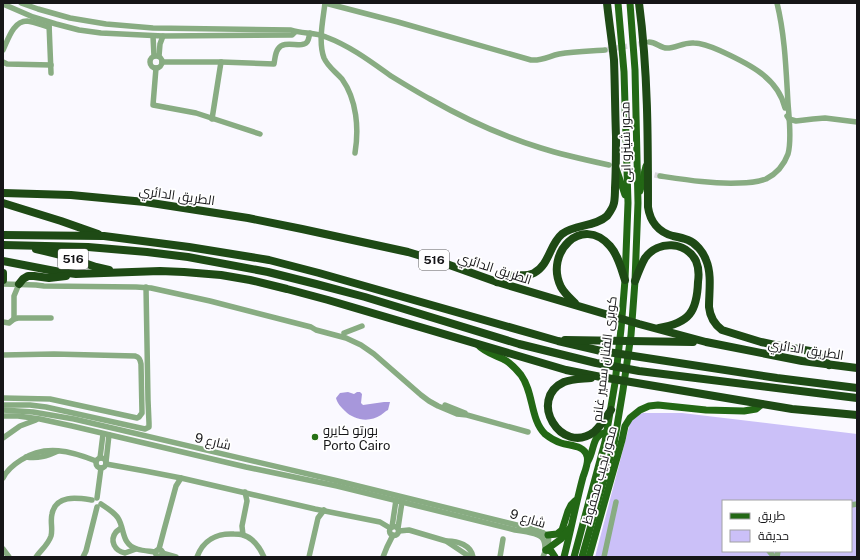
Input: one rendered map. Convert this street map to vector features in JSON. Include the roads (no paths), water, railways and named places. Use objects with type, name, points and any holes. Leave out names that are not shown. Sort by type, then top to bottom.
[{"type":"highway","points":[[498,282],[502,278],[508,276],[529,275],[536,272],[545,263],[554,242],[562,235],[576,227],[598,221],[607,216],[613,207],[616,171],[614,60],[607,3]]},
{"type":"highway","points":[[639,3],[646,40],[648,207],[651,218],[663,232],[689,240],[695,244],[704,255],[709,268],[709,310],[712,319],[722,330],[761,342],[814,353],[824,359],[829,365]]},
{"type":"highway","name":"الطريق الدائري","points":[[3,193],[71,195],[145,202],[248,218],[302,229],[408,252],[498,282],[706,342],[750,352],[857,368]]},
{"type":"highway","name":"516","points":[[3,203],[104,236]]},
{"type":"highway","points":[[577,305],[567,295],[560,284],[557,272],[558,258],[564,246],[575,237],[589,234],[598,236],[613,251],[625,280]]},
{"type":"highway","name":"516","points":[[3,235],[104,236],[189,247],[282,263],[558,342],[601,351],[710,368],[857,388]]},
{"type":"highway","name":"516","points":[[3,245],[88,247],[188,257],[316,284],[365,297],[519,344],[596,363],[639,371],[857,398]]},
{"type":"highway","name":"516","points":[[20,245],[62,255],[96,267],[125,273]]},
{"type":"highway","points":[[635,281],[643,262],[649,254],[657,248],[665,245],[673,245],[684,249],[691,254],[696,261],[699,272],[698,296],[691,313],[676,324],[656,328]]},
{"type":"highway","name":"516","points":[[3,261],[76,274],[184,272],[221,275],[250,280],[328,300],[566,370],[601,378],[762,404],[857,415]]},
{"type":"highway","points":[[3,273],[3,280]]},
{"type":"highway","points":[[18,286],[23,279],[28,276],[49,278],[76,274]]},
{"type":"highway","points":[[558,342],[570,339],[706,342]]},
{"type":"highway","points":[[601,378],[574,380],[565,382],[558,386],[552,392],[549,400],[549,417],[560,431],[576,437],[585,436],[600,426],[611,410]]},
{"type":"highway","name":"516","points":[[834,413],[857,411]]},
{"type":"main road","points":[[631,3],[646,40]]},
{"type":"main road","name":"محور شينزو ابى","points":[[631,3],[635,70],[638,203],[635,281]]},
{"type":"main road","points":[[614,60],[618,5]]},
{"type":"main road","name":"محور شينزو ابى","points":[[618,5],[624,72],[628,203],[625,280]]},
{"type":"main road","points":[[638,203],[648,156]]},
{"type":"main road","points":[[616,171],[628,203]]},
{"type":"main road","name":"كوبرى الفنان سمير غانم","points":[[574,557],[611,410],[625,280]]},
{"type":"main road","name":"كوبرى الفنان سمير غانم","points":[[582,557],[614,444],[631,335],[635,281]]},
{"type":"main road","name":"محور نجيب محفوظ","points":[[477,344],[483,350],[506,361],[520,374],[530,393],[536,420],[544,432],[557,442],[582,449],[586,454],[587,461],[564,557]]},
{"type":"main road","name":"محور نجيب محفوظ","points":[[589,557],[625,426],[630,418],[640,410],[649,406],[658,405],[706,410],[744,411],[756,409],[762,404]]},
{"type":"main road","points":[[587,461],[590,457],[595,441],[602,433],[614,432],[622,440]]},
{"type":"main road","points":[[548,535],[557,534],[562,530],[568,511],[577,499]]},
{"type":"main road","points":[[545,554],[564,537],[572,525]]},
{"type":"main road","points":[[545,554],[551,551],[555,557]]},
{"type":"street","points":[[21,3],[70,18],[106,24],[154,28],[291,30],[295,32],[322,35],[350,48],[429,99],[476,123],[540,148],[609,165]]},
{"type":"street","points":[[356,153],[356,115],[350,92],[341,78],[324,58],[322,35],[325,3],[531,60],[542,60],[557,54],[605,50]]},
{"type":"street","points":[[660,176],[701,182],[745,183],[765,180],[779,170],[786,159],[789,144],[789,119],[784,42],[777,3]]},
{"type":"street","points":[[3,4],[49,25]]},
{"type":"street","points":[[3,50],[16,25],[25,22],[101,33],[153,36],[292,35],[295,32]]},
{"type":"street","points":[[49,25],[51,73]]},
{"type":"street","points":[[162,62],[274,64],[276,52],[279,47],[285,45],[305,44],[308,41],[310,33]]},
{"type":"street","points":[[153,36],[157,56],[162,59],[162,62]]},
{"type":"street","points":[[156,68],[153,68],[150,64],[150,59],[157,56],[163,36]]},
{"type":"street","points":[[646,40],[666,48],[689,43],[699,43],[751,66],[762,73],[782,96],[789,119]]},
{"type":"street","points":[[3,62],[8,64],[51,65]]},
{"type":"street","points":[[156,68],[161,66],[162,62]]},
{"type":"street","points":[[212,119],[221,62]]},
{"type":"street","points":[[156,68],[153,105],[190,112],[260,134]]},
{"type":"street","points":[[789,119],[799,121],[813,118],[825,118],[857,122]]},
{"type":"street","points":[[3,284],[18,286]]},
{"type":"street","points":[[3,287],[36,285],[146,287],[210,301],[312,327],[319,327],[344,333],[368,345],[426,394],[457,414],[467,415],[528,432]]},
{"type":"street","points":[[14,319],[14,296],[18,286]]},
{"type":"street","points":[[3,405],[30,405],[46,407],[145,429],[148,428],[146,287]]},
{"type":"street","points":[[3,322],[9,323],[18,318],[51,318]]},
{"type":"street","points":[[344,333],[362,326]]},
{"type":"street","points":[[312,327],[316,330],[346,338],[361,345],[374,354],[425,398],[434,404],[444,406]]},
{"type":"street","points":[[3,355],[54,354],[138,357],[141,364],[142,413],[139,418],[137,418],[50,399],[3,398]]},
{"type":"street","name":"شارع 9","points":[[3,410],[33,412],[74,419],[248,460],[399,501],[538,535],[543,538],[545,554]]},
{"type":"street","name":"شارع 9","points":[[3,416],[18,416],[40,419],[246,467],[338,484],[537,530],[548,535],[549,542],[545,554]]},
{"type":"street","points":[[3,438],[20,426],[40,419]]},
{"type":"street","points":[[72,426],[74,419]]},
{"type":"street","points":[[106,434],[96,465],[98,466],[104,465],[174,476],[315,509],[380,522],[395,529],[409,530],[446,541],[459,542],[472,552],[473,557]]},
{"type":"street","points":[[95,499],[104,465],[106,434]]},
{"type":"street","points":[[150,444],[151,437]]},
{"type":"street","points":[[3,478],[10,468],[26,457],[40,452],[52,450],[79,454],[98,459]]},
{"type":"street","points":[[246,467],[248,460]]},
{"type":"street","points":[[174,476],[176,486]]},
{"type":"street","points":[[159,554],[176,486],[181,478]]},
{"type":"street","points":[[243,535],[242,526],[247,501],[244,492]]},
{"type":"street","points":[[247,501],[254,494]]},
{"type":"street","points":[[36,557],[46,546],[51,536],[52,515],[54,508],[57,505],[62,501],[71,498],[101,500],[83,557]]},
{"type":"street","points":[[383,557],[393,535],[390,532],[395,529],[399,501]]},
{"type":"street","points":[[604,557],[616,502]]},
{"type":"street","points":[[99,506],[110,510],[115,514],[119,520],[124,537],[127,542],[136,549],[176,557]]},
{"type":"street","points":[[315,509],[318,518]]},
{"type":"street","points":[[310,557],[318,518],[324,510]]},
{"type":"street","points":[[236,534],[242,526]]},
{"type":"street","points":[[121,528],[116,532],[113,538],[114,547],[125,553],[136,549]]},
{"type":"street","points":[[197,557],[204,545],[210,540],[224,533],[243,535],[258,546],[264,557]]},
{"type":"street","points":[[500,557],[502,539]]},
{"type":"street","points":[[446,541],[470,557]]},
{"type":"street","points":[[3,550],[9,557]]},
{"type":"tunnel","points":[[605,50],[645,43]]},
{"type":"tunnel","points":[[613,166],[660,176]]},
{"type":"place","name":"بورتو كايرو Porto Cairo","points":[[315,437]]}]
